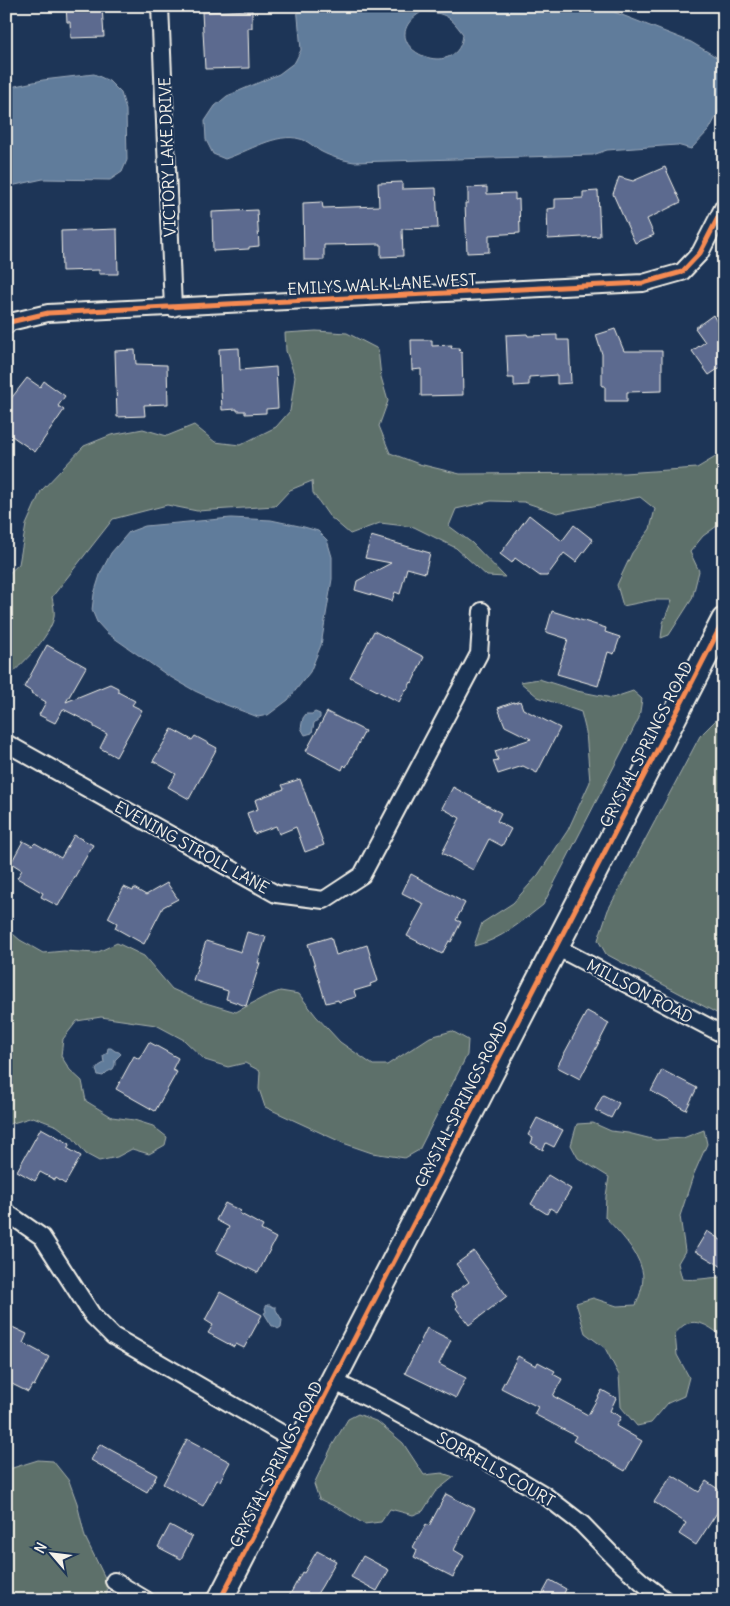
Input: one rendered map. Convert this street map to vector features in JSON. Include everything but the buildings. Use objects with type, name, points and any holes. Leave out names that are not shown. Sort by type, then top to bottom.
[{"type":"street","name":"VICTORY LAKE DRIVE","points":[[160,6],[173,308]]},
{"type":"street","name":"EMILYS WALK LANE WEST","points":[[6,326],[10,322],[48,313],[643,283],[682,272],[700,253],[724,206]]},
{"type":"street","name":"EVENING STROLL LANE","points":[[6,743],[276,894],[324,900],[362,876],[479,654],[482,611]]},
{"type":"street","name":"CRYSTAL SPRINGS ROAD","points":[[220,1600],[724,620]]},
{"type":"street","name":"MILLSON ROAD","points":[[556,947],[724,1035]]},
{"type":"street","points":[[6,1212],[42,1237],[93,1316],[113,1336],[300,1444]]},
{"type":"street","name":"SORRELLS COURT","points":[[332,1381],[390,1409],[543,1494],[582,1524],[619,1562],[665,1600]]},
{"type":"street","points":[[114,1581],[146,1600]]},
{"type":"green space","points":[[316,331],[347,333],[378,349],[381,377],[388,401],[379,426],[390,453],[419,464],[460,474],[624,473],[697,468],[724,452],[724,521],[703,536],[690,552],[699,571],[692,599],[669,635],[661,638],[663,623],[672,600],[653,600],[623,606],[617,585],[632,553],[650,529],[655,509],[640,497],[557,513],[524,502],[491,501],[456,509],[449,526],[472,543],[505,577],[487,576],[456,548],[414,527],[380,523],[350,534],[329,516],[313,493],[312,481],[290,490],[275,506],[197,511],[167,505],[113,519],[52,597],[54,617],[47,634],[34,651],[6,679],[6,576],[19,564],[26,525],[41,491],[84,446],[111,435],[143,429],[167,436],[194,425],[215,442],[240,445],[276,427],[290,411],[295,377],[286,351],[285,333]]},
{"type":"green space","points":[[539,679],[577,691],[612,698],[633,691],[642,699],[639,718],[543,905],[502,935],[474,946],[482,923],[513,903],[538,875],[568,830],[590,782],[586,732],[581,712],[538,697],[520,682]]},
{"type":"green space","points":[[719,717],[724,718],[724,1017],[606,954],[598,940],[608,910],[700,736]]},
{"type":"green space","points":[[6,928],[20,940],[43,953],[64,951],[96,953],[117,943],[144,956],[172,989],[199,1001],[236,1012],[280,991],[299,994],[340,1042],[373,1065],[387,1065],[430,1037],[452,1031],[468,1040],[467,1055],[419,1150],[405,1158],[372,1153],[343,1143],[265,1107],[259,1089],[260,1071],[245,1063],[228,1067],[205,1060],[184,1040],[156,1025],[101,1017],[77,1021],[63,1039],[61,1056],[70,1070],[82,1081],[86,1101],[112,1117],[134,1120],[153,1126],[167,1137],[165,1145],[149,1154],[132,1149],[117,1157],[99,1161],[86,1154],[72,1137],[57,1126],[33,1117],[6,1125]]},
{"type":"green space","points":[[593,1123],[611,1131],[656,1140],[683,1138],[704,1130],[707,1144],[693,1176],[680,1216],[685,1251],[678,1263],[682,1279],[724,1277],[724,1339],[706,1325],[695,1322],[684,1325],[675,1333],[677,1355],[689,1377],[684,1396],[668,1403],[651,1423],[637,1426],[621,1407],[619,1375],[605,1348],[585,1333],[576,1303],[593,1298],[617,1306],[636,1305],[643,1274],[636,1255],[605,1217],[609,1177],[578,1158],[571,1145],[577,1124]]},
{"type":"green space","points":[[358,1414],[378,1422],[403,1443],[424,1475],[442,1473],[454,1477],[435,1492],[423,1511],[413,1515],[390,1509],[381,1522],[364,1524],[319,1499],[314,1484],[332,1446],[348,1419]]},
{"type":"green space","points":[[38,1460],[53,1461],[69,1481],[77,1503],[85,1537],[108,1584],[106,1600],[6,1600],[6,1470]]},
{"type":"water","points":[[297,6],[599,6],[691,42],[718,58],[724,65],[723,104],[709,130],[691,149],[677,145],[607,150],[593,155],[354,162],[332,157],[300,139],[282,138],[272,140],[225,159],[213,154],[206,140],[205,121],[215,106],[227,96],[279,74],[295,62],[301,50]],"holes":[[[423,11],[446,16],[463,34],[458,50],[447,57],[434,59],[421,55],[410,47],[405,36],[408,24]]]},
{"type":"water","points":[[94,74],[109,81],[121,93],[126,110],[127,160],[122,172],[110,180],[43,179],[6,187],[6,88],[43,80]]},
{"type":"water","points":[[231,518],[271,520],[318,531],[327,540],[332,557],[332,579],[321,645],[310,672],[288,700],[268,715],[258,717],[195,691],[167,675],[107,633],[97,622],[92,610],[94,594],[101,572],[111,553],[129,532],[145,526]]},
{"type":"water","points":[[315,712],[320,714],[320,718],[314,723],[312,733],[305,735],[301,728],[303,718],[306,714]]},
{"type":"water","points":[[108,1048],[121,1054],[115,1060],[113,1069],[103,1076],[98,1075],[96,1070],[104,1063],[103,1056],[107,1053]]},
{"type":"water","points":[[267,1305],[276,1307],[282,1320],[281,1327],[278,1329],[272,1326],[264,1313],[266,1312],[265,1308]]},
{"type":"cycle path","points":[[6,326],[10,322],[48,313],[643,283],[682,272],[700,253],[724,206]]},
{"type":"cycle path","points":[[220,1600],[724,620]]}]
